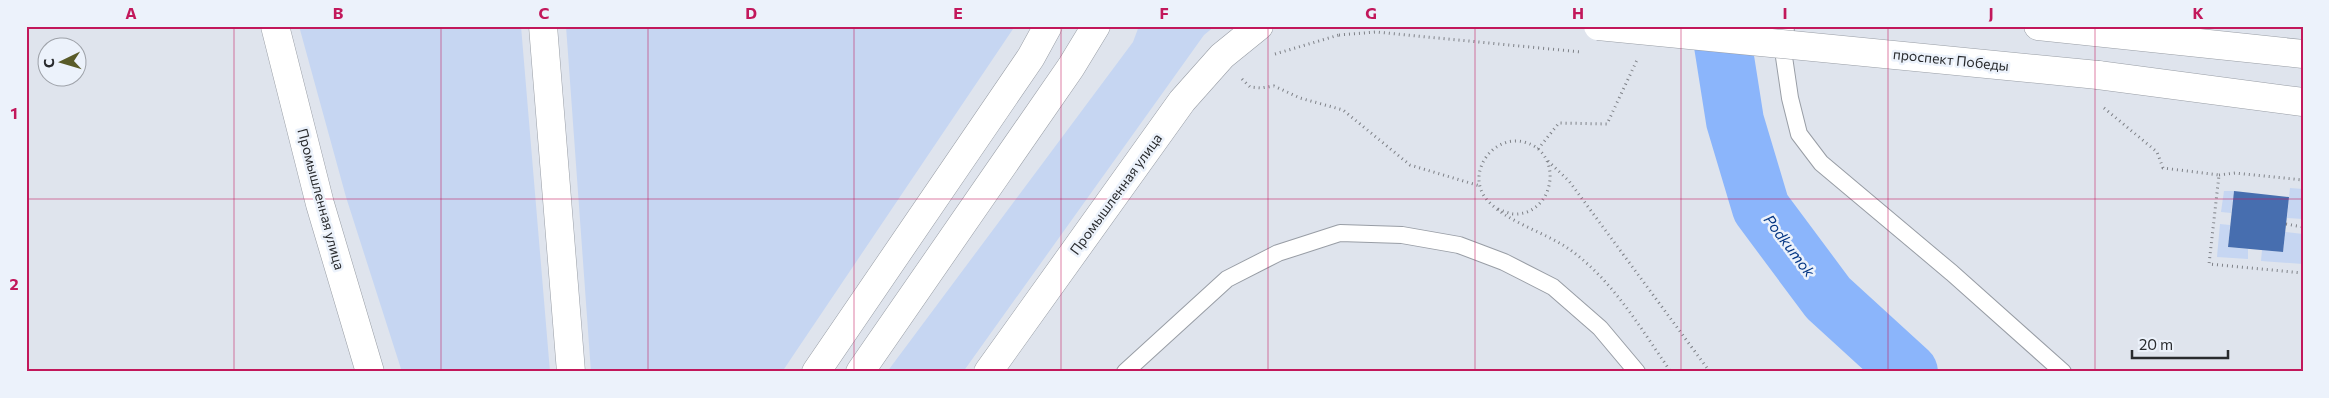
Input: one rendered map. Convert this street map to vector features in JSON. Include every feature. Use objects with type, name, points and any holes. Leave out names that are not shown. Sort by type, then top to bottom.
[{"type":"main road","name":"Промышленная улица","points":[[275,26],[320,204],[370,372]]},
{"type":"main road","points":[[543,26],[571,372]]},
{"type":"main road","points":[[816,372],[1031,57],[1048,26]]},
{"type":"main road","points":[[860,372],[1071,67],[1096,26]]},
{"type":"main road","name":"проспект Победы","points":[[1598,26],[2098,75],[2303,102]]},
{"type":"main road","points":[[2038,26],[2303,54]]},
{"type":"main road","name":"Промышленная улица","points":[[988,372],[1182,101],[1222,56],[1258,27]]},
{"type":"lane","points":[[1786,26],[1784,57],[1790,98],[1799,134],[1821,162],[1952,273],[2064,372]]},
{"type":"lane","points":[[1125,372],[1227,279],[1278,253],[1340,233],[1411,236],[1459,245],[1504,262],[1553,287],[1600,328],[1637,372]]},
{"type":"path","points":[[1538,149],[1558,123],[1607,124],[1641,52]]},
{"type":"path","points":[[1240,77],[1250,87],[1274,86],[1300,98],[1343,110],[1410,165],[1480,186]]},
{"type":"path","points":[[2102,106],[2158,152],[2163,168],[2219,175],[2235,173],[2303,180]]},
{"type":"path","points":[[1671,372],[1626,308],[1595,272],[1567,248],[1498,210],[1487,200],[1480,186],[1479,171],[1484,157],[1496,146],[1510,141],[1525,142],[1538,149],[1569,181],[1710,372]]},
{"type":"path","points":[[1498,210],[1513,214],[1528,211],[1541,203],[1549,190],[1551,175],[1548,160]]},
{"type":"path","points":[[2219,175],[2209,264],[2303,273]]},
{"type":"path","points":[[2286,224],[2303,226]]},
{"type":"shaded area","points":[[299,26],[521,26],[550,372],[402,372],[346,197]]},
{"type":"shaded area","points":[[566,26],[1015,26],[782,372],[591,372]]},
{"type":"shaded area","points":[[1139,26],[1215,26],[1204,35],[963,372],[887,372],[1133,42]]},
{"type":"shaded area","points":[[2290,188],[2303,189],[2303,219],[2287,218]]},
{"type":"shaded area","points":[[2224,191],[2234,191],[2231,213],[2221,212]]},
{"type":"shaded area","points":[[2220,224],[2230,225],[2228,247],[2248,249],[2248,259],[2217,257]]},
{"type":"shaded area","points":[[2285,232],[2303,234],[2303,264],[2261,261],[2262,250],[2283,252]]},
{"type":"building","points":[[2234,191],[2289,197],[2283,252],[2228,247]]},
{"type":"waterway","name":"Podkumok","points":[[1720,26],[1735,121],[1761,208],[1828,298],[1909,372]]}]
